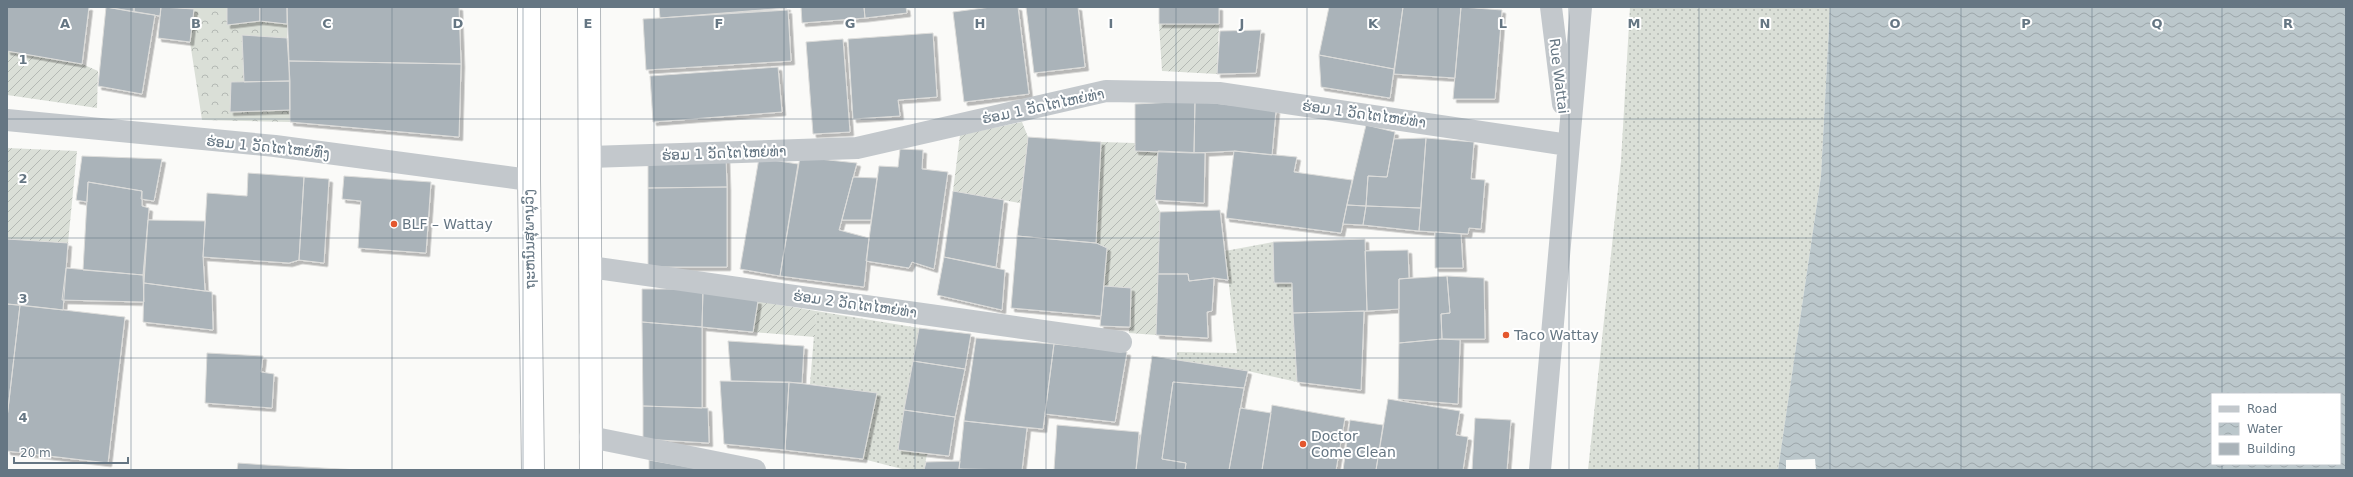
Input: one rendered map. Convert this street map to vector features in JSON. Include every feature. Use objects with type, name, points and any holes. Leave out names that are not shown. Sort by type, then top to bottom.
[{"type":"highway","name":"ຖະຫນົນສຸພານຸວົງ","points":[[529,7],[528,180],[533,470]]},
{"type":"highway","points":[[589,7],[591,470]]},
{"type":"street","name":"Rue Wattai","points":[[1551,7],[1568,145]]},
{"type":"street","points":[[1540,470],[1581,7]]},
{"type":"street","name":"ຮ່ອມ 1 ວັດໄຕໄຫຍ່ທ່າ","points":[[590,157],[857,148],[1106,91],[1219,93],[1568,145]]},
{"type":"street","name":"ຮ່ອມ 1 ວັດໄຕໄຫຍ່ທົ່ງ","points":[[7,120],[275,146],[528,180]]},
{"type":"street","name":"ຮ່ອມ 2 ວັດໄຕໄຫຍ່ທ່າ","points":[[590,267],[1121,342]]},
{"type":"street","points":[[590,437],[755,470]]},
{"type":"green space","points":[[183,7],[227,7],[228,25],[260,21],[287,24],[287,38],[242,35],[244,82],[231,82],[230,111],[290,110],[290,122],[202,120],[190,42],[194,9]]},
{"type":"green space","points":[[1630,7],[1830,7],[1821,176],[1778,470],[1588,470],[1621,161]]},
{"type":"green space","points":[[1159,24],[1219,24],[1217,74],[1162,71]]},
{"type":"green space","points":[[7,51],[82,64],[98,71],[97,108],[7,95]]},
{"type":"green space","points":[[1022,122],[1028,137],[1020,203],[953,191],[960,135]]},
{"type":"green space","points":[[1101,142],[1135,143],[1158,151],[1155,200],[1160,212],[1156,335],[1129,333],[1131,288],[1104,286],[1107,248],[1096,243]]},
{"type":"green space","points":[[7,148],[77,151],[68,243],[7,239]]},
{"type":"green space","points":[[1273,242],[1274,283],[1292,283],[1297,382],[1248,371],[1176,362],[1177,352],[1237,353],[1225,251]]},
{"type":"green space","points":[[758,301],[816,311],[815,337],[753,332]]},
{"type":"green space","points":[[816,311],[919,328],[898,450],[927,454],[924,470],[906,470],[863,459],[876,393],[810,384]]},
{"type":"water","points":[[1830,7],[2346,7],[2346,470],[1778,470],[1821,176]]},
{"type":"pier","points":[[1815,459],[1816,470],[1786,470],[1786,460]]},
{"type":"building","points":[[7,7],[89,7],[82,64],[7,51]]},
{"type":"building","points":[[106,7],[155,15],[142,94],[98,86]]},
{"type":"building","points":[[106,7],[134,7],[134,12]]},
{"type":"building","points":[[134,7],[161,7],[160,16],[134,12]]},
{"type":"building","points":[[161,7],[194,9],[190,42],[158,38]]},
{"type":"building","points":[[227,7],[260,7],[260,21],[227,25]]},
{"type":"building","points":[[260,7],[287,7],[287,24],[260,21]]},
{"type":"building","points":[[287,7],[459,7],[461,64],[289,61]]},
{"type":"building","points":[[659,7],[787,7],[787,8],[660,18]]},
{"type":"building","points":[[801,7],[864,7],[865,18],[802,23]]},
{"type":"building","points":[[864,7],[906,7],[907,13],[865,18]]},
{"type":"building","points":[[991,7],[1018,7],[1029,94],[964,102],[953,12]]},
{"type":"building","points":[[1026,7],[1078,7],[1085,67],[1034,73]]},
{"type":"building","points":[[1159,7],[1219,7],[1219,24],[1159,24]]},
{"type":"building","points":[[1329,7],[1403,7],[1394,69],[1319,55]]},
{"type":"building","points":[[1403,7],[1461,7],[1455,78],[1394,74]]},
{"type":"building","points":[[1461,7],[1502,10],[1495,99],[1453,99]]},
{"type":"building","points":[[788,10],[791,61],[646,70],[643,19]]},
{"type":"building","points":[[1261,30],[1256,73],[1217,74],[1220,31]]},
{"type":"building","points":[[933,33],[937,97],[898,100],[900,116],[853,119],[848,39]]},
{"type":"building","points":[[242,35],[287,38],[290,81],[244,82]]},
{"type":"building","points":[[843,39],[850,132],[813,134],[806,42]]},
{"type":"building","points":[[1319,55],[1394,69],[1390,98],[1321,87]]},
{"type":"building","points":[[289,61],[461,64],[459,137],[290,122]]},
{"type":"building","points":[[778,67],[782,112],[653,122],[650,76]]},
{"type":"building","points":[[290,81],[290,110],[230,112],[231,82]]},
{"type":"building","points":[[1195,101],[1194,153],[1135,151],[1135,104]]},
{"type":"building","points":[[1195,101],[1276,110],[1272,155],[1234,151],[1194,153]]},
{"type":"building","points":[[1366,125],[1395,132],[1387,177],[1368,176],[1366,206],[1347,205]]},
{"type":"building","points":[[1028,137],[1101,142],[1096,243],[1017,236]]},
{"type":"building","points":[[1426,138],[1474,142],[1471,179],[1485,180],[1481,229],[1469,228],[1468,234],[1419,231]]},
{"type":"building","points":[[1426,138],[1421,208],[1366,206],[1368,176],[1387,177],[1394,139]]},
{"type":"building","points":[[900,149],[923,150],[922,169],[948,172],[934,269],[912,262],[909,268],[866,261],[879,166],[898,167]]},
{"type":"building","points":[[1158,151],[1205,153],[1204,203],[1155,200]]},
{"type":"building","points":[[1234,151],[1297,157],[1294,172],[1352,180],[1341,233],[1226,218]]},
{"type":"building","points":[[82,156],[162,159],[154,201],[141,199],[142,191],[88,182],[87,202],[76,200]]},
{"type":"building","points":[[800,157],[857,163],[839,230],[869,238],[864,287],[780,276]]},
{"type":"building","points":[[726,158],[727,187],[648,188],[648,159]]},
{"type":"building","points":[[759,158],[798,164],[780,276],[740,269]]},
{"type":"building","points":[[248,173],[304,177],[299,260],[289,263],[203,257],[207,193],[247,196]]},
{"type":"building","name":"BLF – Wattay","points":[[344,176],[431,182],[426,253],[358,248],[361,201],[342,199]]},
{"type":"building","points":[[304,177],[329,179],[324,263],[299,260]]},
{"type":"building","points":[[853,177],[877,178],[871,220],[842,220]]},
{"type":"building","points":[[88,182],[142,191],[142,206],[149,208],[143,275],[83,270]]},
{"type":"building","points":[[727,187],[727,267],[648,267],[648,188]]},
{"type":"building","points":[[953,191],[1004,200],[996,267],[944,257]]},
{"type":"building","points":[[1347,205],[1366,206],[1363,225],[1343,224]]},
{"type":"building","points":[[1366,206],[1421,208],[1419,231],[1363,225]]},
{"type":"building","points":[[1220,210],[1228,280],[1214,278],[1189,281],[1188,274],[1158,274],[1160,212]]},
{"type":"building","points":[[148,220],[205,221],[203,257],[205,291],[144,283]]},
{"type":"building","points":[[1435,232],[1461,234],[1463,268],[1435,268]]},
{"type":"building","points":[[1017,236],[1096,243],[1107,248],[1101,316],[1011,308]]},
{"type":"building","points":[[7,239],[68,243],[63,310],[7,304]]},
{"type":"building","points":[[1365,239],[1367,311],[1293,313],[1292,283],[1274,283],[1273,242]]},
{"type":"building","points":[[1408,250],[1409,278],[1399,279],[1399,309],[1367,311],[1365,251]]},
{"type":"building","points":[[944,257],[1005,270],[1002,310],[937,295]]},
{"type":"building","points":[[66,268],[143,275],[144,302],[62,300]]},
{"type":"building","points":[[1158,274],[1188,274],[1189,281],[1214,278],[1212,311],[1207,312],[1208,338],[1156,335]]},
{"type":"building","points":[[1447,276],[1450,313],[1441,314],[1442,339],[1399,343],[1399,279]]},
{"type":"building","points":[[1447,276],[1484,278],[1485,339],[1442,339],[1441,314],[1450,313]]},
{"type":"building","points":[[144,283],[212,292],[213,330],[143,322]]},
{"type":"building","points":[[1104,286],[1131,288],[1130,327],[1100,326]]},
{"type":"building","points":[[642,289],[703,289],[702,327],[642,322]]},
{"type":"building","points":[[703,289],[758,301],[753,332],[702,327]]},
{"type":"building","points":[[7,304],[20,305],[7,418]]},
{"type":"building","points":[[20,305],[125,317],[108,463],[7,451],[7,418]]},
{"type":"building","points":[[1364,311],[1361,390],[1297,382],[1293,313]]},
{"type":"building","points":[[642,322],[702,327],[702,408],[643,406]]},
{"type":"building","points":[[919,328],[971,334],[965,369],[913,361]]},
{"type":"building","points":[[976,338],[1054,344],[1043,429],[964,421]]},
{"type":"building","points":[[1442,339],[1460,340],[1458,404],[1398,399],[1399,343]]},
{"type":"building","points":[[728,341],[804,346],[802,383],[731,381]]},
{"type":"building","points":[[1054,344],[1127,352],[1115,422],[1045,414]]},
{"type":"building","points":[[207,353],[263,356],[261,372],[274,374],[272,408],[205,403]]},
{"type":"building","points":[[1152,356],[1248,371],[1244,388],[1173,382],[1162,459],[1186,463],[1185,470],[1136,470]]},
{"type":"building","points":[[913,361],[965,369],[955,417],[904,410]]},
{"type":"building","points":[[720,381],[789,382],[785,450],[724,444]]},
{"type":"building","points":[[789,382],[877,393],[863,459],[785,450]]},
{"type":"building","points":[[1173,382],[1244,388],[1229,470],[1185,470],[1186,463],[1162,459]]},
{"type":"building","points":[[1388,399],[1460,411],[1456,435],[1468,437],[1463,470],[1376,470]]},
{"type":"building","name":"Doctor Come Clean","points":[[1272,405],[1345,418],[1336,470],[1262,470]]},
{"type":"building","points":[[643,406],[708,408],[709,443],[643,439]]},
{"type":"building","points":[[1240,408],[1271,413],[1262,470],[1229,470]]},
{"type":"building","points":[[904,410],[955,417],[949,456],[898,450]]},
{"type":"building","points":[[1475,418],[1511,420],[1507,470],[1472,470]]},
{"type":"building","points":[[1350,420],[1383,425],[1376,470],[1343,470]]},
{"type":"building","points":[[964,421],[1027,428],[1022,470],[959,469]]},
{"type":"building","points":[[1057,425],[1139,432],[1136,470],[1054,470]]},
{"type":"building","points":[[649,460],[706,470],[649,470]]},
{"type":"building","points":[[960,461],[959,469],[968,470],[924,470],[926,462]]},
{"type":"building","points":[[238,463],[266,465],[359,470],[237,470]]},
{"type":"place","name":"BLF – Wattay","points":[[394,224]]},
{"type":"place","name":"Taco Wattay","points":[[1506,335]]},
{"type":"place","name":"Doctor Come Clean","points":[[1303,444]]}]
